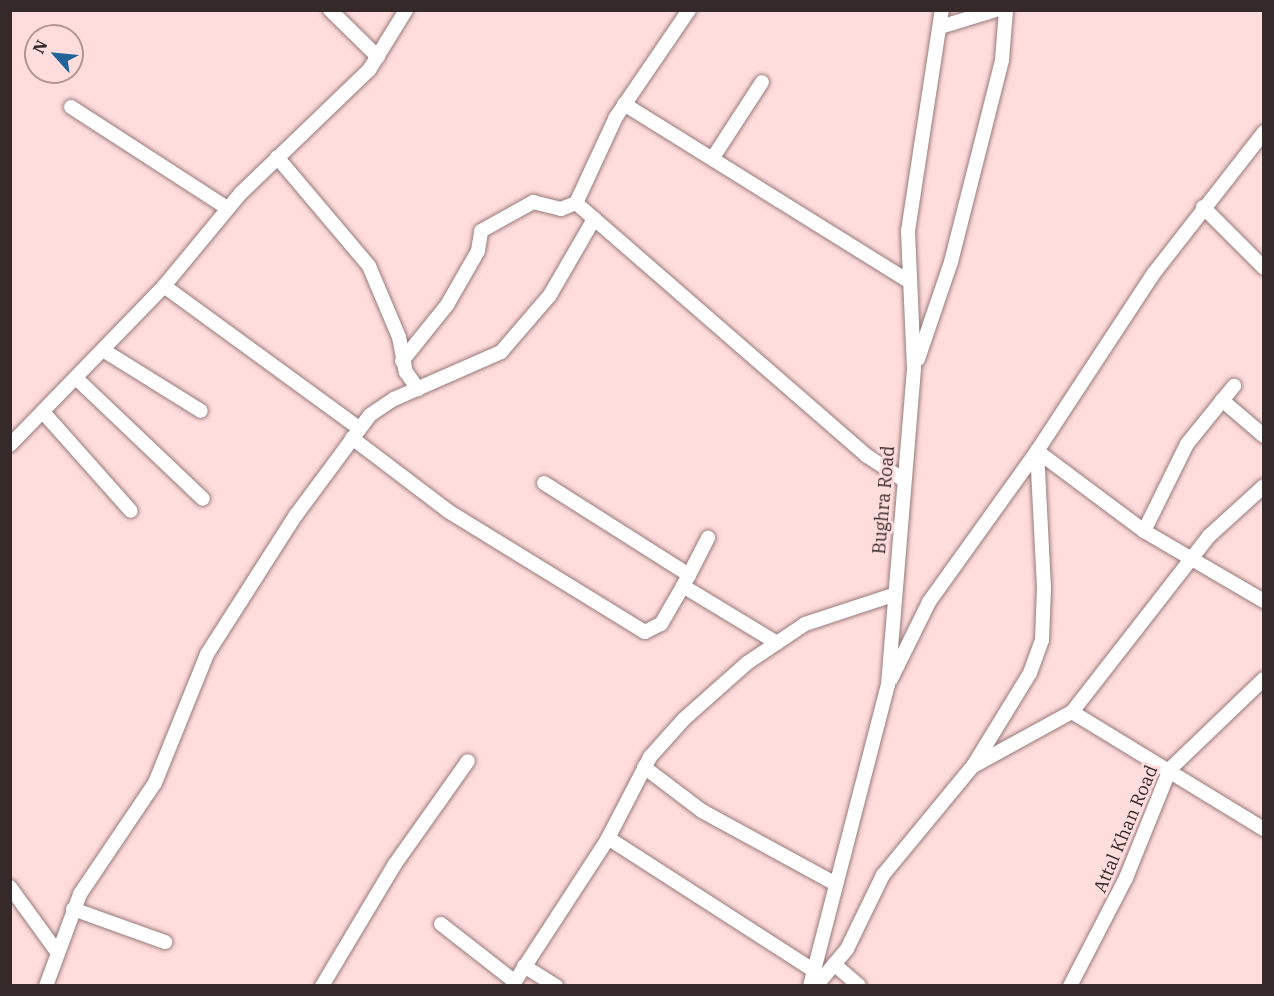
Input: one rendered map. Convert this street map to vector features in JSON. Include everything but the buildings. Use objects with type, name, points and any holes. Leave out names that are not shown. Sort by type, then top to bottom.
[{"type":"street","points":[[330,10],[378,57]]},
{"type":"street","points":[[10,446],[165,286],[227,208],[378,57],[406,10]]},
{"type":"street","points":[[402,361],[447,305],[478,251],[481,231],[532,202],[561,209],[576,203],[624,104],[688,10]]},
{"type":"street","points":[[940,27],[996,10]]},
{"type":"street","points":[[914,369],[951,262],[1002,60],[1006,10]]},
{"type":"street","name":"Bughra Road","points":[[810,986],[815,978],[836,884],[888,685],[893,595],[914,369],[908,231],[940,27],[940,11]]},
{"type":"street","points":[[714,156],[762,82]]},
{"type":"street","points":[[624,104],[714,156],[910,282]]},
{"type":"street","points":[[71,107],[227,208]]},
{"type":"street","points":[[888,685],[929,602],[1037,451],[1203,207],[1263,132]]},
{"type":"street","points":[[277,157],[369,266],[381,286],[402,361],[418,389]]},
{"type":"street","points":[[576,203],[867,456],[904,480]]},
{"type":"street","points":[[1203,207],[1263,268]]},
{"type":"street","points":[[46,986],[55,949],[73,909],[155,783],[184,702],[225,621],[355,433],[383,406],[501,352],[550,295],[594,219]]},
{"type":"street","points":[[165,286],[355,433],[448,511],[645,632],[661,624],[708,538]]},
{"type":"street","points":[[103,350],[201,411]]},
{"type":"street","points":[[76,378],[203,499]]},
{"type":"street","points":[[1144,531],[1187,444],[1234,386]]},
{"type":"street","points":[[1222,400],[1263,436]]},
{"type":"street","points":[[44,412],[131,511]]},
{"type":"street","points":[[1037,451],[1144,531],[1194,558],[1263,601]]},
{"type":"street","points":[[608,838],[815,978],[834,964],[864,920],[890,865],[973,766],[1030,673],[1042,640],[1037,451]]},
{"type":"street","points":[[544,483],[777,643]]},
{"type":"street","points":[[973,766],[1072,712],[1194,558],[1263,486]]},
{"type":"street","points":[[441,924],[513,983],[608,838],[644,767],[684,719],[777,643],[813,620],[893,595]]},
{"type":"street","name":"Attal Khan Road","points":[[1070,986],[1126,878],[1170,769],[1263,679]]},
{"type":"street","points":[[1072,712],[1170,769],[1263,829]]},
{"type":"street","points":[[322,986],[395,864],[468,761]]},
{"type":"street","points":[[644,767],[712,817],[836,884]]},
{"type":"street","points":[[10,887],[55,949]]},
{"type":"street","points":[[73,909],[165,942]]},
{"type":"street","points":[[834,964],[859,986]]},
{"type":"street","points":[[524,966],[556,986]]}]
